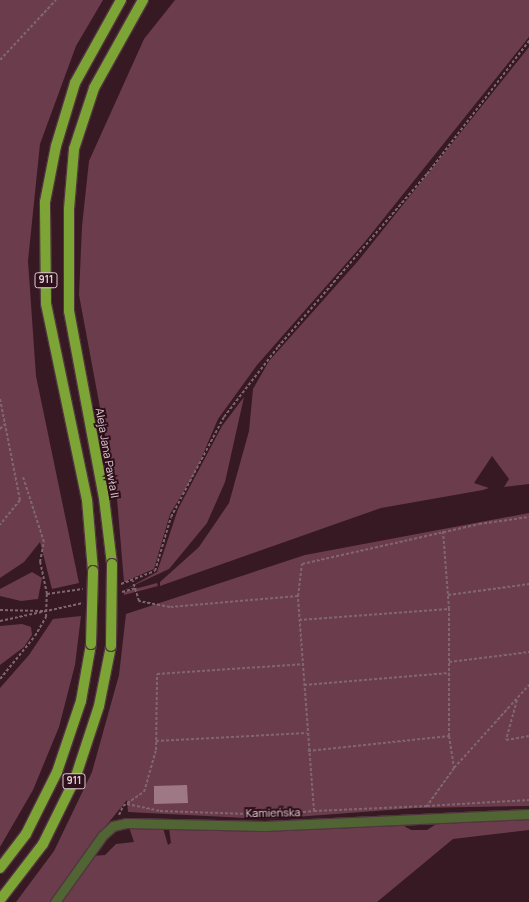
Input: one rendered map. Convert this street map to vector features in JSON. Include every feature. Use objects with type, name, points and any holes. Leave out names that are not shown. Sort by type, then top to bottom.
[{"type":"main road","name":"911","points":[[0,868],[26,834],[57,772],[81,701],[90,644],[93,571],[87,500],[46,303],[45,202],[56,146],[75,84],[121,0]]},
{"type":"main road","name":"Aleja Jana Pawła II","points":[[0,900],[42,844],[75,779],[99,706],[111,646],[112,564],[104,498],[70,311],[69,209],[74,149],[94,88],[143,0]]},
{"type":"street","name":"Kamieńska","points":[[55,902],[102,836],[113,826],[126,824],[266,826],[529,814]]},
{"type":"path","points":[[0,60],[56,0]]},
{"type":"path","points":[[158,565],[171,517],[224,417],[278,347],[427,174],[529,41]]},
{"type":"path","points":[[0,399],[20,500],[0,525]]},
{"type":"path","points":[[0,429],[4,424]]},
{"type":"path","points":[[0,679],[41,627],[46,611],[47,594],[40,562],[44,542],[23,477]]},
{"type":"path","points":[[314,811],[308,751],[299,620],[298,596],[302,564],[443,531],[529,516]]},
{"type":"path","points":[[443,531],[449,609],[449,736],[454,768]]},
{"type":"path","points":[[133,581],[139,600],[170,606],[298,596]]},
{"type":"path","points":[[448,595],[529,584]]},
{"type":"path","points":[[119,593],[136,588]]},
{"type":"path","points":[[0,621],[92,601]]},
{"type":"path","points":[[299,620],[449,609]]},
{"type":"path","points":[[0,610],[46,611]]},
{"type":"path","points":[[449,662],[529,652]]},
{"type":"path","points":[[302,664],[157,674],[156,741],[144,792],[126,804],[160,811],[258,814],[529,800]]},
{"type":"path","points":[[304,686],[449,673]]},
{"type":"path","points":[[427,806],[454,768],[518,699],[529,685]]},
{"type":"path","points":[[518,699],[506,740],[529,736]]},
{"type":"path","points":[[156,741],[307,733]]},
{"type":"path","points":[[308,751],[449,736]]},
{"type":"shaded area","points":[[0,0],[103,0],[76,46],[40,144],[28,261],[36,376],[79,583],[52,589],[40,542],[24,562],[0,578]]},
{"type":"shaded area","points":[[175,0],[529,0],[529,37],[364,243],[257,365],[218,419],[195,473],[170,514],[154,569],[124,582],[117,499],[79,295],[82,226],[89,161],[144,39]]},
{"type":"shaded area","points":[[529,47],[529,484],[504,487],[509,479],[492,456],[474,483],[489,488],[381,508],[160,586],[160,582],[199,547],[229,503],[249,431],[253,389],[269,361],[358,261]]},
{"type":"shaded area","points":[[244,397],[225,482],[207,523],[169,569],[124,590],[157,572],[178,509],[222,426]]},
{"type":"shaded area","points":[[529,513],[529,806],[416,808],[268,819],[128,812],[127,800],[96,838],[53,902],[16,902],[54,851],[92,772],[119,675],[126,614],[305,555]]},
{"type":"shaded area","points":[[32,572],[42,578],[38,599],[21,601],[0,596],[0,589]]},
{"type":"shaded area","points":[[157,583],[158,586],[124,595],[124,592]]},
{"type":"shaded area","points":[[81,616],[75,665],[59,727],[33,790],[0,847],[0,688],[29,655],[53,619]]},
{"type":"shaded area","points":[[22,624],[31,627],[32,635],[24,647],[0,665],[0,626]]},
{"type":"shaded area","points":[[529,818],[529,830],[453,839],[377,902],[59,902],[91,856],[105,855],[116,844],[134,842],[129,827],[163,828],[168,845],[171,843],[169,828],[404,826],[411,830],[427,830],[438,823]]},
{"type":"building","points":[[187,785],[188,803],[154,804],[154,786]]}]
